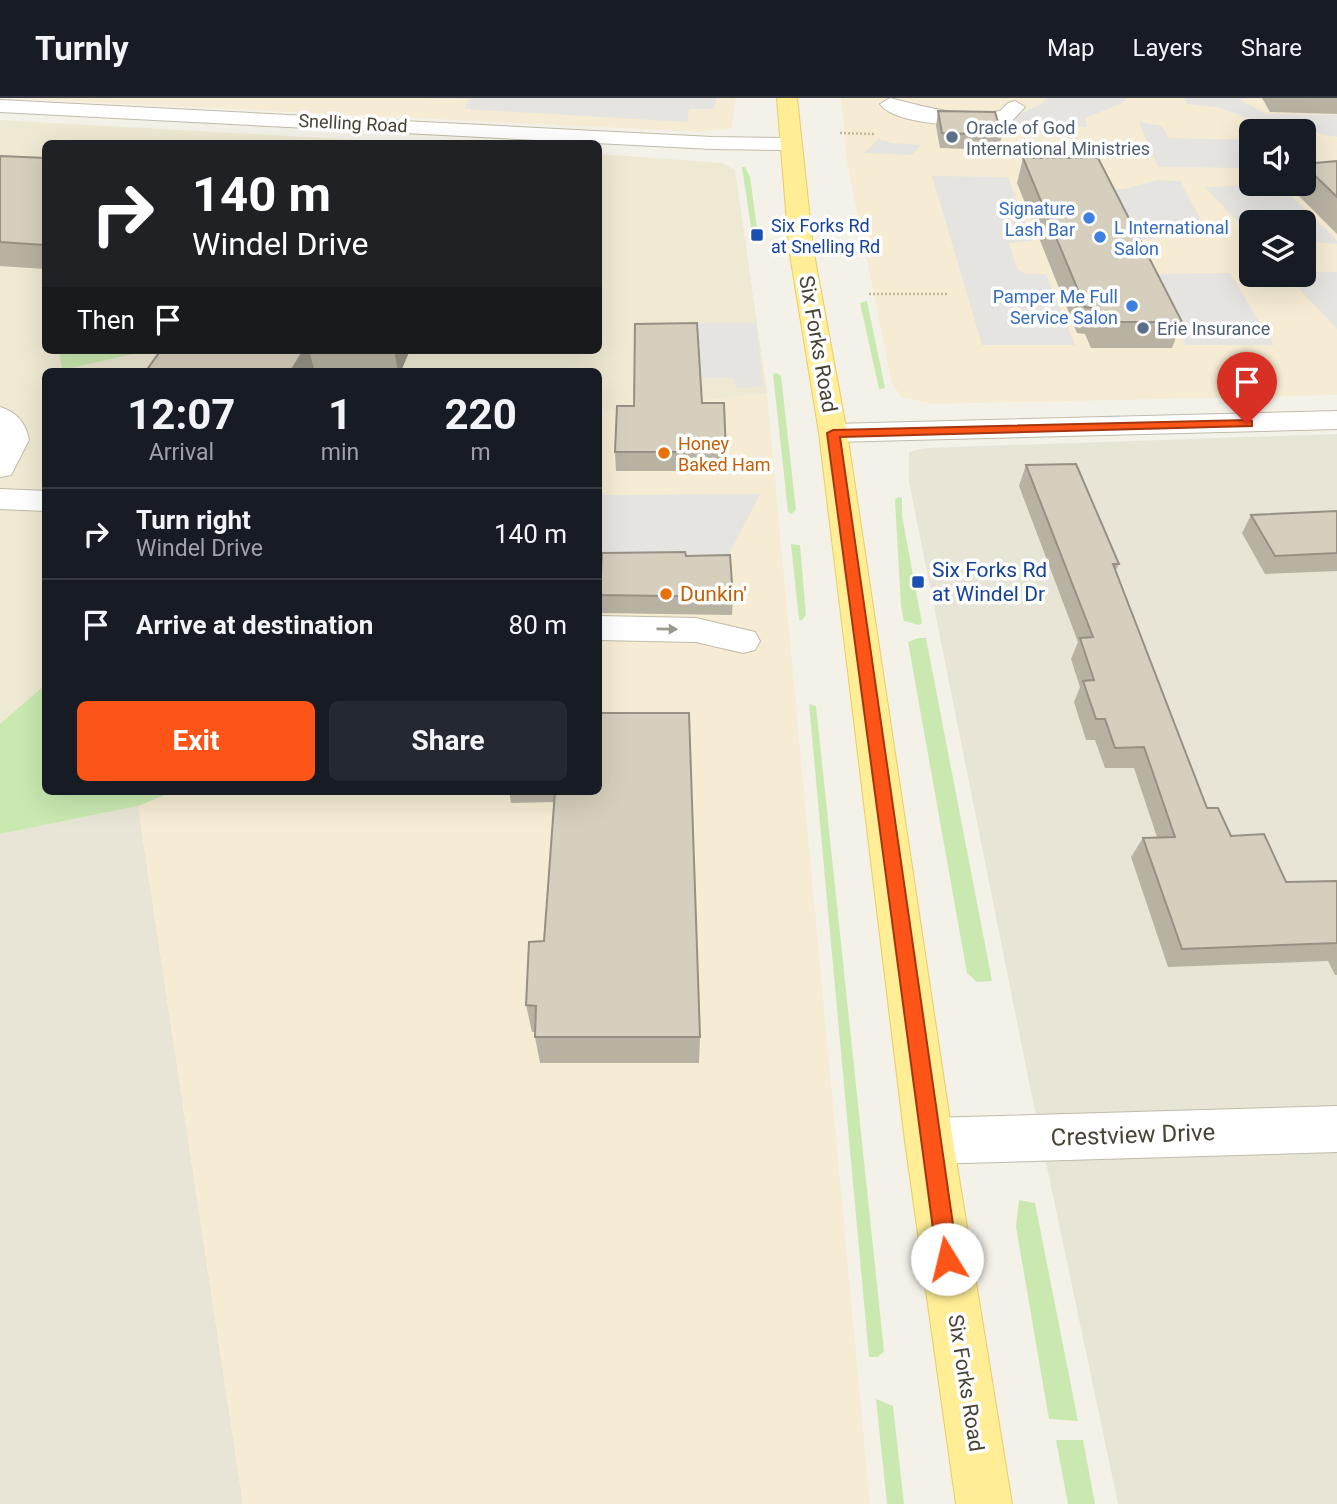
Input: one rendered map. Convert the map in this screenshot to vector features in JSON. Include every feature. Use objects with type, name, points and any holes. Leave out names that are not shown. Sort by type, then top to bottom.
[{"type":"main road","name":"Six Forks Road","points":[[787,98],[789,144],[801,248],[833,433],[929,1141],[984,1504]]},
{"type":"street","points":[[890,104],[912,113],[997,118],[1011,114],[1015,107]]},
{"type":"street","name":"Snelling Road","points":[[0,106],[712,143],[789,144]]},
{"type":"street","points":[[0,416],[12,427],[14,440],[0,468]]},
{"type":"street","points":[[833,433],[1337,420]]},
{"type":"street","points":[[0,499],[42,501]]},
{"type":"street","points":[[602,628],[696,630],[743,641]]},
{"type":"street","name":"Crestview Drive","points":[[929,1141],[1337,1129]]},
{"type":"path","points":[[869,294],[948,294]]},
{"type":"shaded area","points":[[3,98],[736,98],[732,128],[702,132]]},
{"type":"shaded area","points":[[430,98],[717,98],[714,109],[689,109],[687,122],[464,109],[469,99]]},
{"type":"shaded area","points":[[841,98],[1337,98],[1337,395],[933,404],[901,397],[892,383],[847,163]]},
{"type":"shaded area","points":[[1045,98],[1128,98],[1085,118],[1087,127],[1017,125],[1015,116],[1043,103]]},
{"type":"shaded area","points":[[1184,98],[1256,98],[1238,99],[1267,114],[1337,115],[1337,137],[1316,133],[1316,119],[1251,119],[1216,107],[1187,104]]},
{"type":"shaded area","points":[[0,120],[362,140],[42,140],[42,354],[602,354],[602,154],[722,163],[735,170],[767,393],[602,412],[602,368],[42,368],[42,795],[0,834]]},
{"type":"shaded area","points":[[1139,122],[1162,126],[1169,138],[1239,140],[1239,168],[1158,167]]},
{"type":"shaded area","points":[[878,139],[922,145],[911,155],[864,153]]},
{"type":"shaded area","points":[[1056,145],[1096,146],[1091,160],[1047,159]]},
{"type":"shaded area","points":[[932,176],[1008,177],[1032,241],[1009,243],[1017,269],[1026,274],[1046,274],[1075,345],[982,345]]},
{"type":"shaded area","points":[[1158,180],[1180,181],[1208,233],[1131,241],[1105,190],[1124,189]]},
{"type":"shaded area","points":[[1239,186],[1239,196],[1291,196],[1305,210],[1239,210],[1239,223],[1205,187]]},
{"type":"shaded area","points":[[1316,220],[1337,241],[1337,244],[1316,242]]},
{"type":"shaded area","points":[[1316,272],[1337,272],[1337,329],[1297,287],[1316,287]]},
{"type":"shaded area","points":[[1230,273],[1274,345],[1185,345],[1148,274]]},
{"type":"shaded area","points":[[695,323],[756,323],[763,387],[736,388],[734,378],[701,378]]},
{"type":"shaded area","points":[[767,393],[870,1504],[243,1504],[138,806],[144,795],[602,795],[602,412]]},
{"type":"shaded area","points":[[1337,434],[1337,1504],[1118,1504],[1029,1082],[909,482],[909,452],[926,448]]},
{"type":"shaded area","points":[[760,494],[724,564],[602,565],[602,495]]},
{"type":"shaded area","points":[[138,806],[243,1504],[0,1504],[0,834]]},
{"type":"green space","points":[[742,167],[745,167],[750,177],[759,243],[753,241]]},
{"type":"green space","points":[[867,301],[885,388],[879,389],[860,303]]},
{"type":"green space","points":[[60,354],[134,354],[71,368],[62,368]]},
{"type":"green space","points":[[773,374],[781,376],[796,510],[791,514],[788,512]]},
{"type":"green space","points":[[902,498],[902,516],[922,623],[919,625],[904,621],[901,606],[895,500]]},
{"type":"green space","points":[[791,544],[800,545],[806,615],[802,620],[799,620]]},
{"type":"green space","points":[[926,638],[992,981],[977,982],[967,973],[908,642]]},
{"type":"green space","points":[[42,688],[42,795],[165,795],[138,806],[0,834],[0,724]]},
{"type":"green space","points":[[809,704],[816,706],[884,1351],[878,1357],[869,1357]]},
{"type":"green space","points":[[1019,1200],[1035,1203],[1078,1421],[1049,1419],[1016,1227]]},
{"type":"green space","points":[[876,1399],[893,1406],[904,1504],[887,1504]]},
{"type":"green space","points":[[1056,1440],[1083,1440],[1095,1504],[1068,1504]]},
{"type":"building","points":[[938,111],[995,112],[1002,135],[942,133]]},
{"type":"building","points":[[0,156],[42,158],[42,245],[0,242]]},
{"type":"building","points":[[1023,158],[1098,158],[1182,322],[1099,322],[1094,308],[1085,307]]},
{"type":"building","points":[[1337,161],[1337,197],[1316,177],[1316,163]]},
{"type":"building","points":[[697,323],[702,403],[724,403],[726,452],[615,452],[617,406],[634,406],[635,324]]},
{"type":"building","points":[[158,354],[302,354],[293,368],[148,368]]},
{"type":"building","points":[[1076,464],[1119,564],[1113,564],[1207,808],[1218,808],[1231,836],[1264,834],[1286,882],[1337,881],[1337,943],[1182,949],[1143,838],[1175,837],[1144,747],[1115,748],[1105,719],[1096,719],[1083,681],[1094,680],[1080,638],[1093,637],[1026,465]]},
{"type":"building","points":[[1337,511],[1337,553],[1275,556],[1251,515]]},
{"type":"building","points":[[685,552],[686,556],[730,555],[733,597],[602,595],[602,553]]},
{"type":"building","points":[[602,713],[689,713],[700,1037],[535,1037],[536,1006],[526,1005],[529,942],[544,941],[555,795],[602,795]]},
{"type":"place","name":"Oracle of God International Ministries","points":[[952,137]]},
{"type":"place","name":"Signature Lash Bar","points":[[1089,218]]},
{"type":"place","name":"Six Forks Rd at Snelling Rd","points":[[757,235]]},
{"type":"place","name":"L International Salon","points":[[1100,237]]},
{"type":"place","name":"Pamper Me Full Service Salon","points":[[1132,306]]},
{"type":"place","name":"Erie Insurance","points":[[1143,328]]},
{"type":"place","name":"Honey Baked Ham","points":[[664,453]]},
{"type":"place","name":"Six Forks Rd at Windel Dr","points":[[918,582]]},
{"type":"place","name":"Dunkin'","points":[[666,594]]},
{"type":"route","points":[[947,1259],[833,433],[1247,424]]}]
